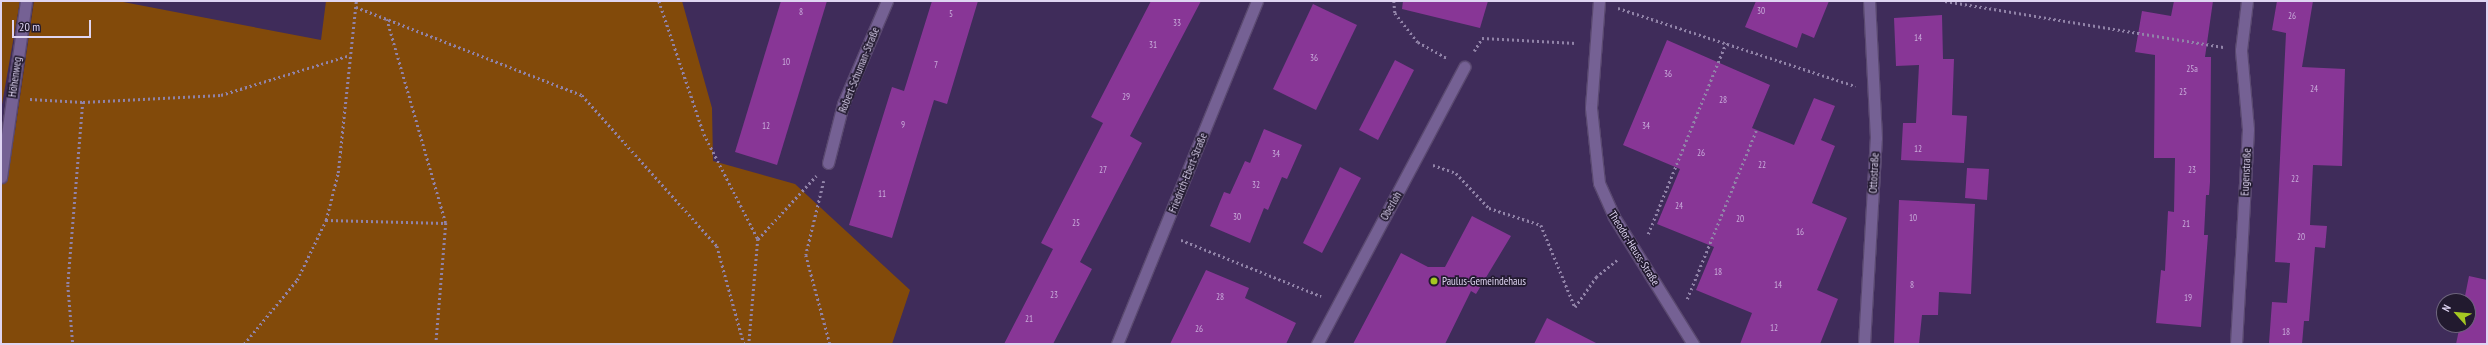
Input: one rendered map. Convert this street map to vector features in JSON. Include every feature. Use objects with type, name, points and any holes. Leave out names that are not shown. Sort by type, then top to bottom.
[{"type":"street","name":"Höhenweg","points":[[1,177],[26,1]]},
{"type":"street","name":"Robert-Schuman-Straße","points":[[828,163],[843,104],[887,1]]},
{"type":"street","name":"Friedrich-Ebert-Straße","points":[[1117,344],[1257,1]]},
{"type":"street","name":"Ottostraße","points":[[1864,344],[1876,138],[1869,1]]},
{"type":"street","name":"Eugenstraße","points":[[2236,344],[2248,129],[2241,50],[2247,1]]},
{"type":"street","name":"Theodor-Heuss-Straße","points":[[1599,2],[1594,44],[1591,108],[1595,164],[1605,199],[1693,344]]},
{"type":"street","name":"Oberloh","points":[[1317,344],[1336,302],[1417,159],[1464,67]]},
{"type":"path","points":[[244,344],[297,280],[326,220],[338,173],[356,1]]},
{"type":"path","points":[[660,1],[704,134],[758,239],[749,344]]},
{"type":"path","points":[[1394,1],[1395,13],[1418,42],[1464,67],[1482,38],[1594,44]]},
{"type":"path","points":[[1945,1],[2241,50]]},
{"type":"path","points":[[1599,2],[1873,92]]},
{"type":"path","points":[[356,7],[582,95],[717,246],[744,344]]},
{"type":"path","points":[[387,19],[446,222],[436,344]]},
{"type":"path","points":[[1417,159],[1456,173],[1489,208],[1541,225],[1575,307],[1596,277],[1636,252],[1726,43]]},
{"type":"path","points":[[12,98],[83,102],[221,95],[350,55]]},
{"type":"path","points":[[73,344],[68,285],[83,102]]},
{"type":"path","points":[[1679,320],[1756,131]]},
{"type":"path","points":[[758,239],[828,163]]},
{"type":"path","points":[[828,163],[806,255],[830,344]]},
{"type":"path","points":[[326,220],[446,222]]},
{"type":"path","points":[[1163,234],[1336,302]]},
{"type":"shaded area","points":[[1,1],[20,1],[1,110]]},
{"type":"shaded area","points":[[34,1],[118,1],[321,40],[326,1],[682,1],[712,108],[713,161],[795,184],[910,290],[892,344],[1,344],[1,131],[15,131]]},
{"type":"building","points":[[781,1],[827,1],[777,165],[735,152]]},
{"type":"building","points":[[932,1],[978,1],[947,104],[934,100],[892,238],[849,225],[892,87],[904,91]]},
{"type":"building","points":[[1151,1],[1201,1],[1130,136],[1142,143],[1080,262],[1092,269],[1053,344],[1004,344],[1053,249],[1041,243],[1103,123],[1091,117]]},
{"type":"building","points":[[1403,1],[1488,1],[1480,28],[1402,9]]},
{"type":"building","points":[[1756,1],[1829,1],[1814,38],[1802,33],[1797,48],[1745,27]]},
{"type":"building","points":[[2174,1],[2213,1],[2205,57],[2211,57],[2210,182],[2209,195],[2206,195],[2204,235],[2208,235],[2201,327],[2156,323],[2161,270],[2165,271],[2168,211],[2174,212],[2175,158],[2154,158],[2155,55],[2135,52],[2142,11],[2171,16]]},
{"type":"building","points":[[2277,1],[2313,1],[2302,67],[2345,69],[2342,166],[2313,165],[2310,225],[2327,226],[2325,248],[2315,247],[2309,321],[2304,321],[2302,344],[2269,343],[2272,302],[2287,303],[2290,263],[2275,262],[2286,33],[2272,30]]},
{"type":"building","points":[[1313,4],[1357,25],[1316,110],[1273,89]]},
{"type":"building","points":[[1942,15],[1943,59],[1954,59],[1952,115],[1967,116],[1964,163],[1901,160],[1903,123],[1916,123],[1919,65],[1896,66],[1894,18]]},
{"type":"building","points":[[1667,40],[1770,85],[1752,128],[1794,145],[1814,98],[1835,106],[1821,140],[1835,146],[1812,203],[1847,218],[1817,290],[1838,299],[1820,344],[1740,344],[1752,313],[1696,290],[1714,247],[1657,224],[1680,169],[1623,145]]},
{"type":"building","points":[[1395,60],[1414,70],[1378,140],[1359,130]]},
{"type":"building","points":[[1264,129],[1302,145],[1287,179],[1282,177],[1268,210],[1264,208],[1250,243],[1210,226],[1224,192],[1230,194],[1245,161],[1250,163]]},
{"type":"building","points":[[1340,167],[1361,178],[1322,253],[1303,243]]},
{"type":"building","points":[[1967,168],[1989,169],[1987,200],[1965,198]]},
{"type":"building","points":[[1899,200],[1975,204],[1971,294],[1939,292],[1938,315],[1922,315],[1919,344],[1894,344]]},
{"type":"building","name":"Paulus-Gemeindehaus","points":[[1472,216],[1511,236],[1476,294],[1471,291],[1445,344],[1353,344],[1401,253],[1428,267],[1445,267]]},
{"type":"building","points":[[1206,270],[1249,288],[1245,298],[1296,323],[1286,344],[1170,344]]},
{"type":"building","points":[[2469,276],[2487,280],[2487,344],[2456,344],[2458,333],[2476,333],[2476,293],[2466,293]]},
{"type":"building","points":[[1547,318],[1598,344],[1534,344]]},
{"type":"place","name":"Paulus-Gemeindehaus","points":[[1434,281]]}]
